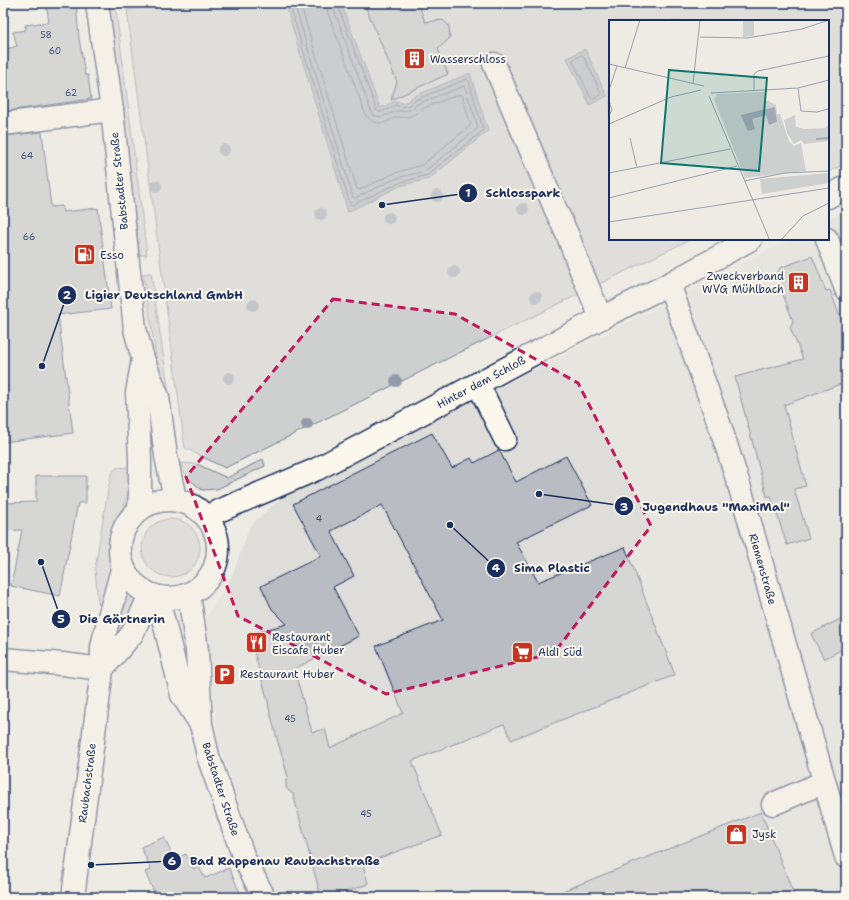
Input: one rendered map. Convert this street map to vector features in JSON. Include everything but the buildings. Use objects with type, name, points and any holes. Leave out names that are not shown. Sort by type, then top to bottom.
[{"type":"street","name":"Babstadter Straße","points":[[97,3],[112,110],[135,328],[143,359],[158,397],[166,456],[175,499]]},
{"type":"street","points":[[494,64],[554,208],[568,236],[601,318]]},
{"type":"street","points":[[3,124],[112,110]]},
{"type":"street","points":[[829,196],[846,187]]},
{"type":"street","name":"Hinter dem Schloß","points":[[207,516],[317,469],[601,318],[669,284],[749,240]]},
{"type":"street","points":[[826,240],[846,288]]},
{"type":"street","name":"Riemenstraße","points":[[669,284],[720,426],[740,488],[846,857]]},
{"type":"street","name":"Babstadter Straße","points":[[138,510],[140,493],[140,460],[137,393],[143,359]]},
{"type":"street","points":[[478,384],[505,439]]},
{"type":"street","points":[[175,499],[187,502],[198,508],[207,516],[214,527],[218,540],[219,553],[216,566],[210,578],[201,588],[178,598],[166,598],[153,595],[134,583],[123,566],[120,551],[122,536],[128,521],[138,510],[156,501],[175,499]]},
{"type":"street","name":"Raubachstraße","points":[[73,897],[102,669],[102,647],[106,624],[123,566]]},
{"type":"street","name":"Babstadter Straße","points":[[189,594],[197,650],[201,724],[208,756],[244,858],[264,897]]},
{"type":"street","name":"Babstadter Straße","points":[[153,595],[163,618],[182,695],[201,724]]},
{"type":"street","points":[[3,659],[102,669],[132,634],[153,595]]},
{"type":"street","points":[[773,804],[824,782]]},
{"type":"highlighted area","points":[[333,299],[455,314],[578,383],[651,526],[554,653],[386,694],[238,616],[186,477]]},
{"type":"shaded area","points":[[107,3],[115,3],[147,255],[140,255]]},
{"type":"shaded area","points":[[171,3],[846,3],[846,163],[829,172],[829,20],[609,20],[609,240],[689,240],[225,468],[185,448],[127,10]]},
{"type":"shaded area","points":[[846,210],[846,897],[276,897],[256,854],[218,740],[206,618],[232,576],[250,526],[282,497],[788,240],[829,240],[829,218]]},
{"type":"shaded area","points":[[151,273],[177,447],[170,443],[143,274]]},
{"type":"shaded area","points":[[263,459],[265,466],[217,489],[202,490],[188,478],[180,463],[197,464],[227,478]]},
{"type":"shaded area","points":[[129,467],[130,487],[124,506],[115,519],[109,540],[110,577],[103,608],[98,603],[95,569],[106,501],[111,475],[116,468]]},
{"type":"shaded area","points":[[165,519],[177,519],[192,527],[200,542],[200,554],[192,569],[177,577],[165,577],[150,569],[142,554],[142,542],[150,527]]},
{"type":"shaded area","points":[[131,595],[140,599],[125,630],[116,626]]},
{"type":"water","points":[[285,3],[341,3],[380,108],[396,101],[402,103],[408,101],[412,97],[470,73],[488,131],[429,179],[400,186],[348,212]]},
{"type":"water","points":[[585,49],[607,96],[590,105],[567,58]]},
{"type":"place","name":"Wasserschloss","points":[[414,59]]},
{"type":"place","name":"Schlosspark","points":[[382,205]]},
{"type":"place","name":"Esso","points":[[85,255]]},
{"type":"place","name":"Zweckverband WVG Mühlbach","points":[[799,282]]},
{"type":"place","name":"Ligier Deutschland GmbH","points":[[42,366]]},
{"type":"place","name":"Jugendhaus \"MaxiMal\"","points":[[539,494]]},
{"type":"place","name":"Sima Plastic","points":[[450,525]]},
{"type":"place","name":"Die Gärtnerin","points":[[41,562]]},
{"type":"place","name":"Restaurant Eiscafe Huber","points":[[257,643]]},
{"type":"place","name":"Aldi Süd","points":[[523,652]]},
{"type":"place","name":"Restaurant Huber","points":[[225,674]]},
{"type":"place","name":"Jysk","points":[[737,834]]},
{"type":"place","name":"Bad Rappenau Raubachstraße","points":[[91,865]]}]
